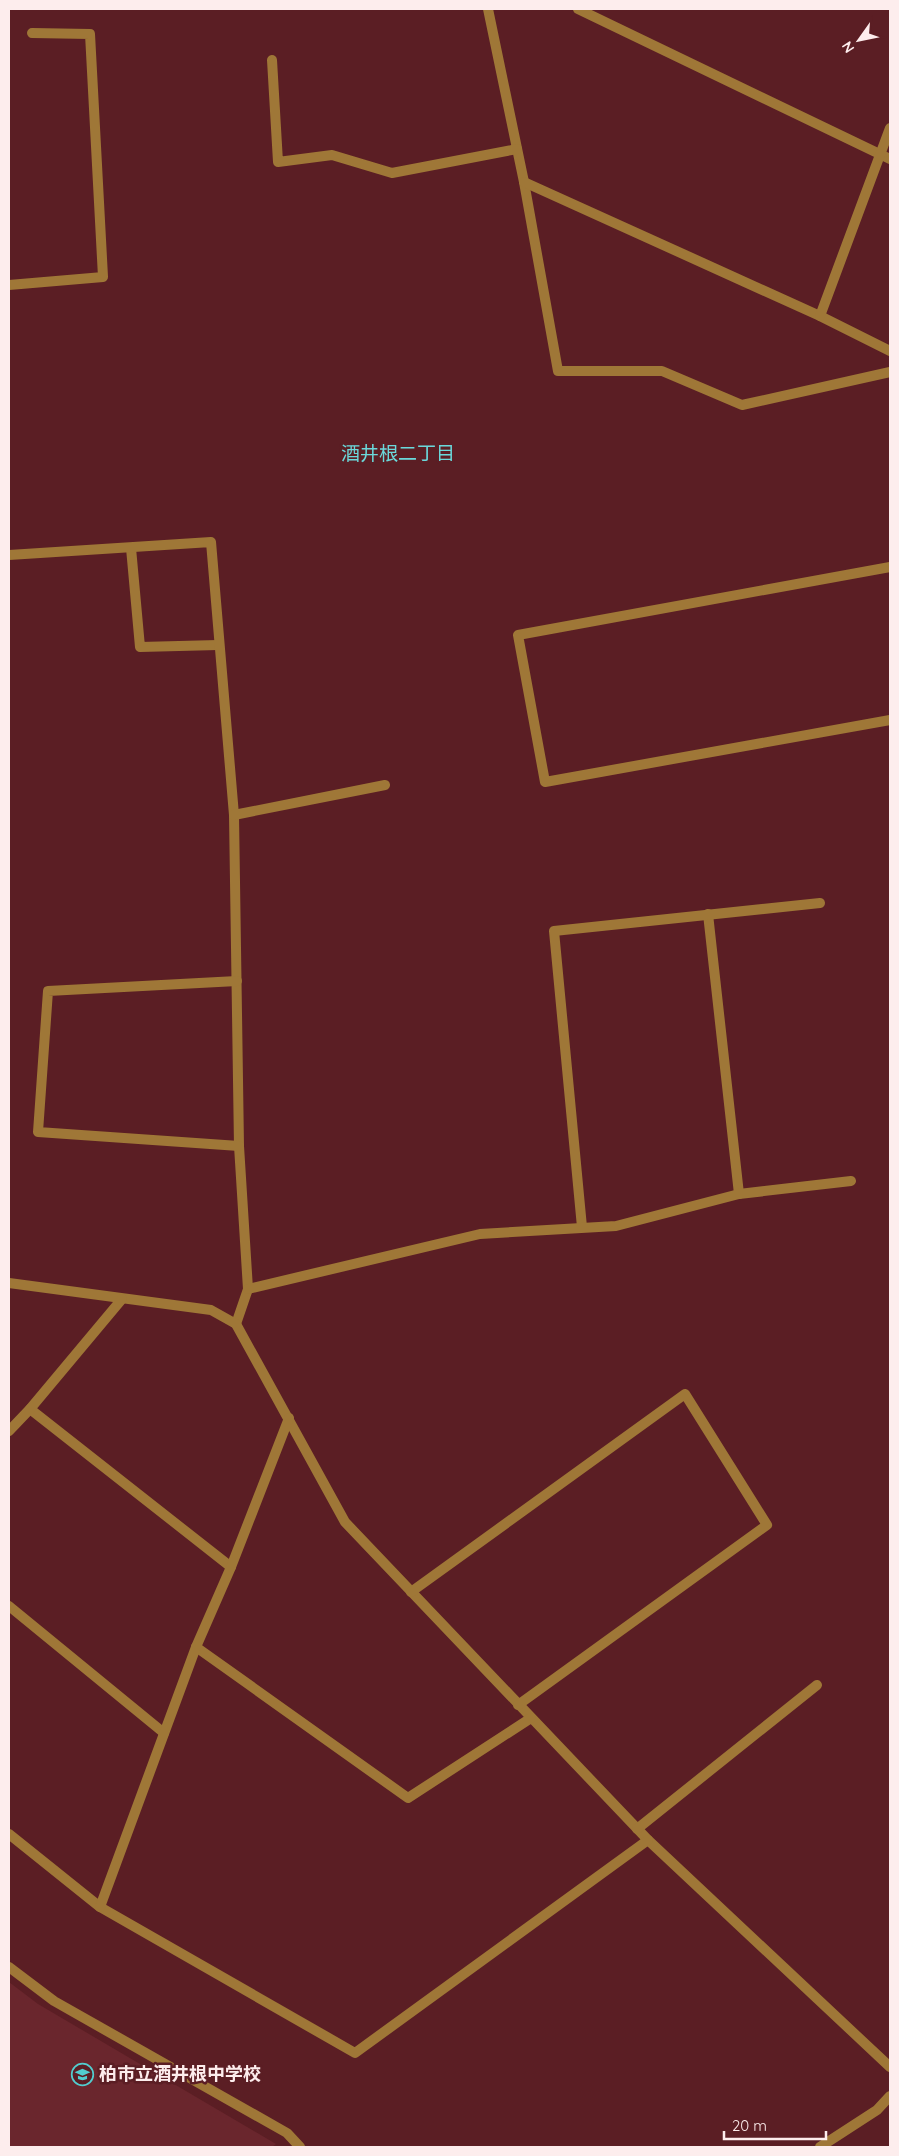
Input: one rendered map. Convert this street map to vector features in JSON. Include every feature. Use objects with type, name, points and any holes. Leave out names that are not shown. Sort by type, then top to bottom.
[{"type":"street","points":[[488,9],[524,182],[558,371],[662,371],[742,405],[890,372]]},
{"type":"street","points":[[578,9],[890,159]]},
{"type":"street","points":[[9,285],[103,277],[90,34],[32,33]]},
{"type":"street","points":[[272,60],[278,162],[332,155],[392,173],[517,150]]},
{"type":"street","points":[[820,316],[890,128]]},
{"type":"street","points":[[524,182],[820,316],[890,351]]},
{"type":"street","points":[[9,555],[211,542],[218,645],[234,815],[239,1146],[248,1289],[236,1324]]},
{"type":"street","points":[[131,548],[140,647],[218,645]]},
{"type":"street","points":[[890,567],[518,635],[545,782],[890,720]]},
{"type":"street","points":[[234,815],[385,786]]},
{"type":"street","points":[[582,1227],[554,930],[820,903]]},
{"type":"street","points":[[708,914],[739,1194]]},
{"type":"street","points":[[237,981],[48,991],[38,1132],[239,1146]]},
{"type":"street","points":[[248,1289],[480,1234],[616,1226],[739,1194],[851,1181]]},
{"type":"street","points":[[9,1283],[211,1310],[236,1324],[345,1522],[637,1829],[890,2067]]},
{"type":"street","points":[[9,1431],[30,1409],[122,1299]]},
{"type":"street","points":[[411,1592],[685,1394],[766,1525],[518,1705]]},
{"type":"street","points":[[30,1409],[230,1567]]},
{"type":"street","points":[[100,1907],[196,1646],[230,1567],[289,1418]]},
{"type":"street","points":[[9,1606],[164,1733]]},
{"type":"street","points":[[196,1646],[408,1798],[531,1718]]},
{"type":"street","points":[[637,1829],[817,1685]]},
{"type":"street","points":[[9,1834],[100,1907],[355,2053],[648,1840]]},
{"type":"street","points":[[9,1967],[54,2001],[287,2133],[300,2147]]},
{"type":"street","points":[[820,2147],[877,2110],[890,2096]]},
{"type":"shaded area","name":"柏市立酒井根中学校","points":[[9,1982],[38,2004],[276,2144],[272,2147],[9,2147]]},
{"type":"place","name":"柏市立酒井根中学校","points":[[83,2074]]},
{"type":"district","name":"酒井根二丁目","points":[[398,453]]}]
